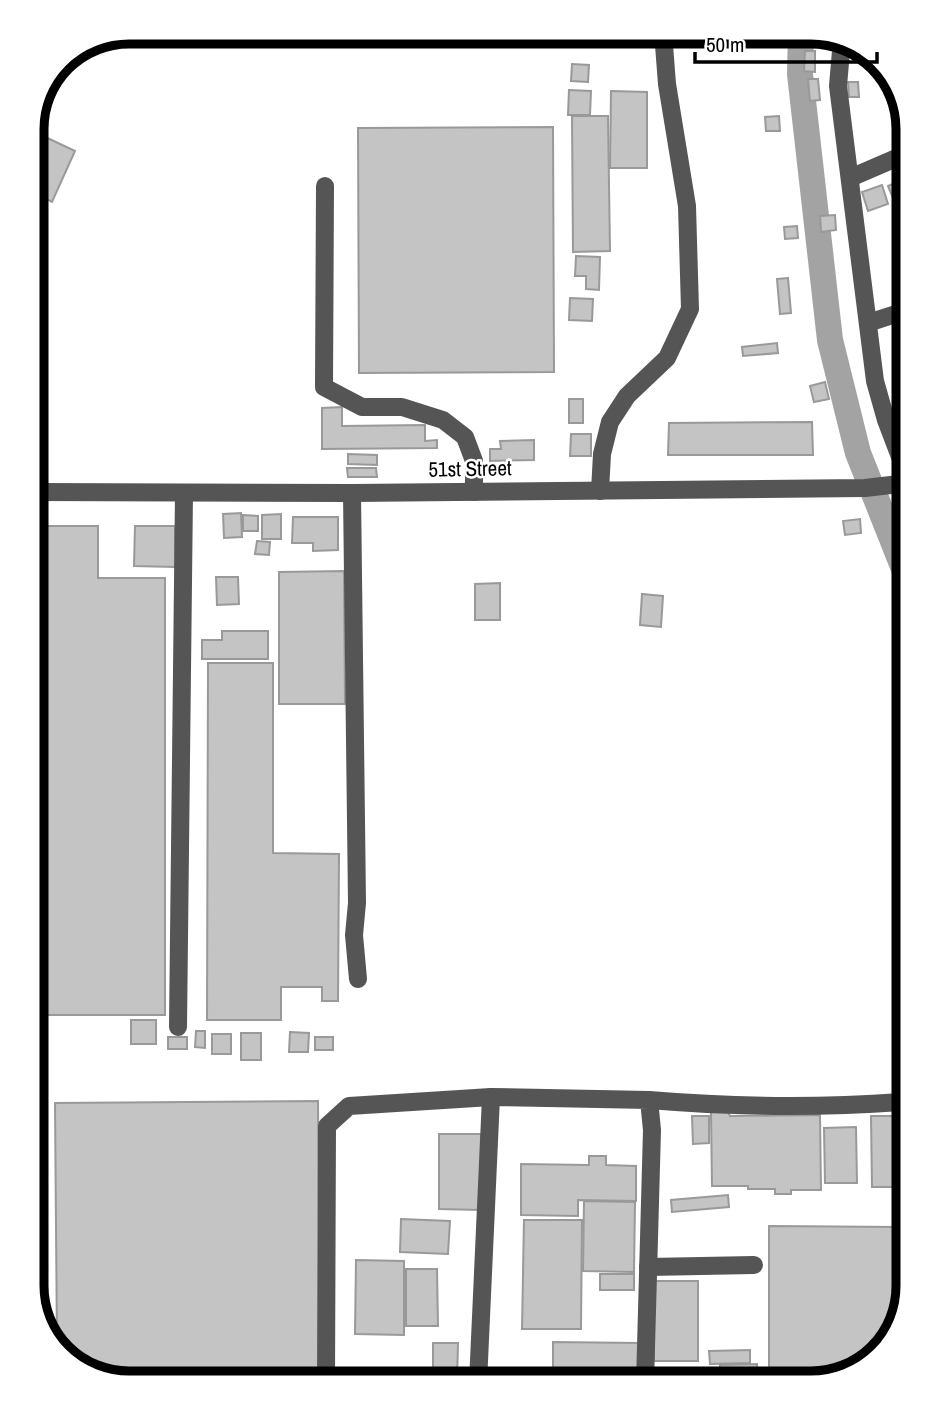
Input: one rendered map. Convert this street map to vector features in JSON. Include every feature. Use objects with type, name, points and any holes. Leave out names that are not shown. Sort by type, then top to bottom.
[{"type":"street","points":[[600,491],[602,454],[610,422],[626,396],[667,358],[690,309],[687,206],[667,84],[664,44]]},
{"type":"street","points":[[841,49],[838,86],[875,381],[896,454]]},
{"type":"street","points":[[850,178],[896,158]]},
{"type":"street","points":[[325,186],[324,387],[362,407],[402,407],[443,420],[465,437],[474,461],[474,492]]},
{"type":"street","points":[[868,323],[896,314]]},
{"type":"street","name":"51st Street","points":[[44,492],[600,491],[865,488],[896,483]]},
{"type":"street","points":[[178,1027],[184,493]]},
{"type":"street","points":[[352,493],[357,903],[354,935],[358,979]]},
{"type":"street","points":[[479,1371],[491,1097]]},
{"type":"street","points":[[326,1371],[327,1126],[349,1106],[491,1097],[831,1107],[896,1102]]},
{"type":"street","points":[[645,1371],[652,1130],[649,1100]]},
{"type":"street","points":[[648,1267],[754,1265]]},
{"type":"building","points":[[805,51],[815,51],[815,72],[804,71]]},
{"type":"building","points":[[572,64],[589,65],[588,82],[571,81]]},
{"type":"building","points":[[808,79],[818,79],[820,100],[810,101]]},
{"type":"building","points":[[848,82],[858,82],[859,97],[849,97]]},
{"type":"building","points":[[569,90],[591,91],[590,115],[568,115]]},
{"type":"building","points":[[611,91],[647,92],[647,168],[610,168]]},
{"type":"building","points":[[572,116],[608,116],[610,251],[573,252]]},
{"type":"building","points":[[779,116],[780,131],[766,131],[765,117]]},
{"type":"building","points":[[553,127],[554,372],[359,373],[358,128]]},
{"type":"building","points":[[44,136],[75,151],[52,202],[44,198]]},
{"type":"building","points":[[896,182],[895,203],[888,186]]},
{"type":"building","points":[[882,185],[888,204],[868,211],[862,192]]},
{"type":"building","points":[[835,215],[836,230],[821,232],[820,216]]},
{"type":"building","points":[[797,226],[798,238],[785,239],[784,227]]},
{"type":"building","points":[[576,256],[600,257],[599,290],[586,289],[586,276],[575,276]]},
{"type":"building","points":[[788,278],[791,313],[780,314],[777,279]]},
{"type":"building","points":[[570,298],[593,299],[592,321],[569,320]]},
{"type":"building","points":[[777,343],[778,353],[743,356],[742,347]]},
{"type":"building","points":[[825,382],[829,399],[814,402],[810,386]]},
{"type":"building","points":[[569,399],[583,399],[583,423],[569,423]]},
{"type":"building","points":[[342,407],[342,426],[425,425],[425,441],[437,440],[437,448],[322,449],[322,408]]},
{"type":"building","points":[[812,422],[813,455],[668,455],[669,423]]},
{"type":"building","points":[[571,434],[591,434],[591,456],[570,456]]},
{"type":"building","points":[[534,440],[534,460],[490,461],[490,449],[501,449],[500,441]]},
{"type":"building","points":[[348,454],[377,455],[377,465],[348,464]]},
{"type":"building","points":[[347,468],[376,468],[377,477],[348,477]]},
{"type":"building","points":[[241,513],[242,537],[224,538],[223,514]]},
{"type":"building","points":[[281,514],[281,539],[262,539],[262,515]]},
{"type":"building","points":[[243,515],[258,516],[258,531],[243,531]]},
{"type":"building","points":[[293,517],[338,517],[338,550],[313,551],[313,543],[292,543]]},
{"type":"building","points":[[860,519],[861,533],[845,535],[843,521]]},
{"type":"building","points":[[44,526],[98,526],[98,578],[165,578],[165,1015],[44,1015]]},
{"type":"building","points":[[135,526],[175,526],[175,567],[134,566]]},
{"type":"building","points":[[257,541],[270,542],[269,555],[255,554]]},
{"type":"building","points":[[344,571],[345,704],[279,704],[279,572]]},
{"type":"building","points":[[216,577],[238,577],[239,604],[217,605]]},
{"type":"building","points":[[500,583],[500,620],[475,620],[475,584]]},
{"type":"building","points":[[642,594],[663,596],[661,627],[640,625]]},
{"type":"building","points":[[222,631],[268,631],[268,659],[202,659],[202,640],[222,640]]},
{"type":"building","points":[[208,663],[273,663],[273,853],[339,854],[338,1001],[322,1001],[322,987],[281,987],[281,1020],[207,1020]]},
{"type":"building","points":[[131,1020],[156,1020],[156,1044],[131,1044]]},
{"type":"building","points":[[196,1031],[205,1031],[205,1048],[195,1047]]},
{"type":"building","points":[[290,1032],[309,1033],[308,1052],[289,1052]]},
{"type":"building","points":[[241,1033],[261,1033],[261,1060],[241,1060]]},
{"type":"building","points":[[212,1034],[231,1034],[231,1054],[212,1054]]},
{"type":"building","points":[[168,1037],[187,1037],[187,1049],[168,1049]]},
{"type":"building","points":[[315,1037],[333,1037],[333,1050],[315,1050]]},
{"type":"building","points":[[318,1101],[320,1371],[123,1371],[86,1360],[61,1338],[57,1332],[55,1103]]},
{"type":"building","points":[[711,1112],[728,1112],[730,1116],[820,1115],[821,1190],[791,1190],[791,1194],[775,1194],[775,1189],[712,1186]]},
{"type":"building","points":[[692,1116],[709,1116],[709,1143],[693,1144]]},
{"type":"building","points":[[871,1116],[896,1116],[896,1187],[872,1187]]},
{"type":"building","points":[[856,1127],[857,1183],[825,1183],[824,1128]]},
{"type":"building","points":[[439,1134],[481,1134],[480,1210],[439,1209]]},
{"type":"building","points":[[589,1156],[606,1156],[606,1165],[636,1166],[636,1201],[578,1200],[578,1216],[521,1215],[521,1164],[589,1165]]},
{"type":"building","points":[[728,1195],[729,1207],[672,1212],[671,1200]]},
{"type":"building","points":[[584,1201],[635,1202],[634,1272],[583,1271]]},
{"type":"building","points":[[401,1219],[450,1221],[448,1254],[400,1252]]},
{"type":"building","points":[[524,1220],[582,1220],[581,1329],[522,1329]]},
{"type":"building","points":[[769,1226],[896,1227],[896,1297],[890,1319],[879,1338],[863,1354],[844,1365],[822,1371],[769,1371]]},
{"type":"building","points":[[356,1260],[404,1261],[404,1335],[355,1334]]},
{"type":"building","points":[[406,1269],[437,1269],[438,1326],[406,1326]]},
{"type":"building","points":[[600,1274],[634,1274],[634,1290],[600,1290]]},
{"type":"building","points":[[654,1281],[698,1281],[698,1361],[654,1361]]},
{"type":"building","points":[[553,1342],[639,1343],[638,1371],[553,1371]]},
{"type":"building","points":[[433,1343],[458,1343],[457,1371],[433,1371]]},
{"type":"building","points":[[750,1350],[750,1363],[710,1364],[709,1351]]},
{"type":"building","points":[[757,1364],[757,1371],[720,1371],[720,1365]]},
{"type":"waterway","points":[[801,44],[800,74],[830,340],[858,453],[896,549]]}]
